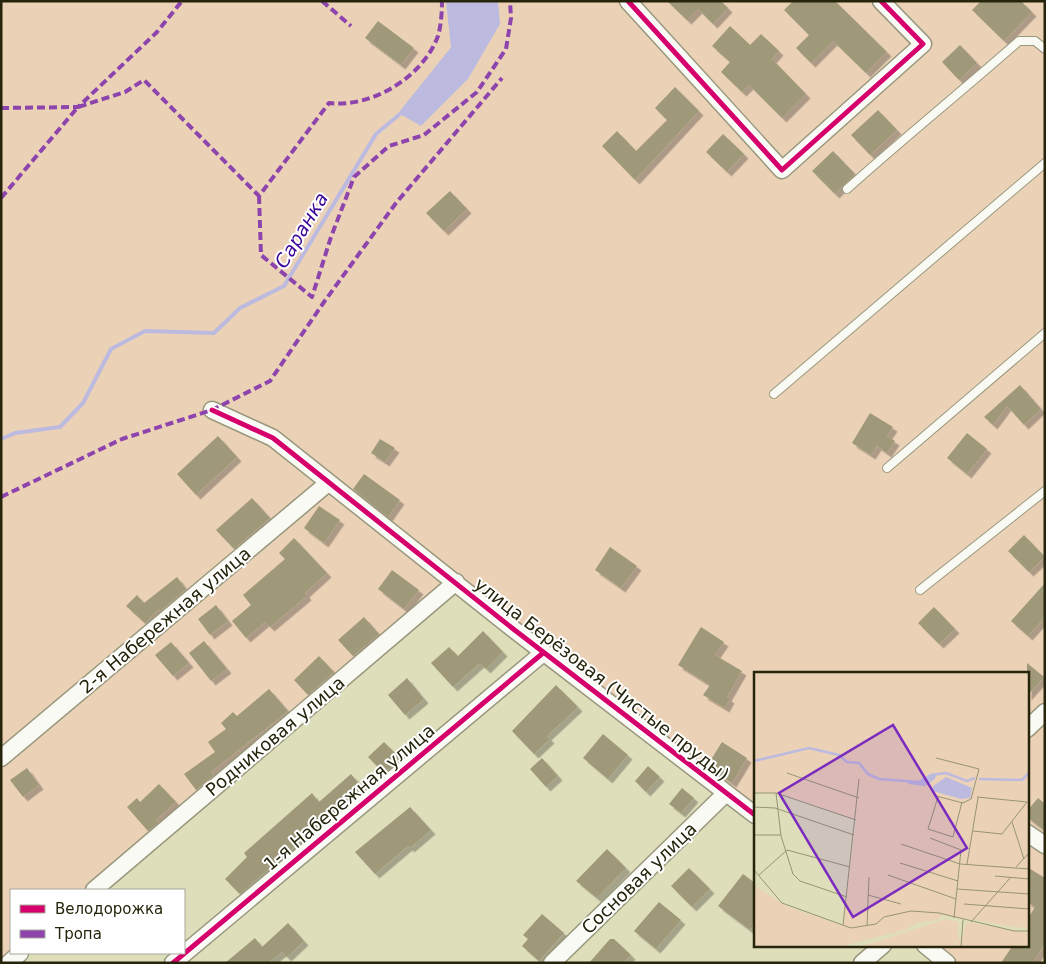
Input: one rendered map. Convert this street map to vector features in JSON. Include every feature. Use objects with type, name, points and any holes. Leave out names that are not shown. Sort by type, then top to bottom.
[{"type":"street","points":[[628,1],[782,170],[923,44],[881,1]]},
{"type":"street","name":"улица Берёзовая (Чистые пруды)","points":[[212,410],[273,438],[543,653],[754,814]]},
{"type":"street","name":"2-я Набережная улица","points":[[1,758],[328,483]]},
{"type":"street","name":"Родниковая улица","points":[[95,889],[456,582]]},
{"type":"street","name":"1-я Набережная улица","points":[[185,953],[543,653]]},
{"type":"street","points":[[1028,728],[1045,712]]},
{"type":"street","name":"Сосновая улица","points":[[552,963],[726,793]]},
{"type":"street","points":[[1028,834],[1045,845]]},
{"type":"street","points":[[862,963],[882,946]]},
{"type":"street","points":[[926,946],[947,963]]},
{"type":"street","points":[[9,963],[19,954]]},
{"type":"street","name":"1-я Набережная улица","points":[[173,963],[184,954]]},
{"type":"lane","points":[[847,189],[924,120],[946,105],[1019,41],[1035,41],[1045,48]]},
{"type":"lane","points":[[774,394],[1045,164]]},
{"type":"lane","points":[[887,468],[1045,333]]},
{"type":"lane","points":[[920,590],[1045,492]]},
{"type":"shaded area","points":[[1,1],[1045,1],[1045,963],[947,963],[926,946],[1028,946],[1028,672],[754,672],[754,814],[456,582],[95,889],[10,889],[10,954],[1,963]]},
{"type":"water","points":[[448,1],[498,1],[500,24],[468,79],[421,126],[400,114],[453,48]]},
{"type":"building","points":[[667,1],[721,1],[728,8],[713,24],[698,9],[687,20]]},
{"type":"building","points":[[793,1],[835,1],[887,52],[866,73],[833,41],[811,63],[796,48],[809,35],[784,10]]},
{"type":"building","points":[[981,1],[1021,1],[1032,12],[1004,41],[972,10]]},
{"type":"building","points":[[378,21],[414,48],[401,65],[365,38]]},
{"type":"building","points":[[730,26],[750,45],[761,34],[779,51],[772,59],[806,94],[782,118],[749,85],[742,92],[721,72],[730,62],[712,46]]},
{"type":"building","points":[[960,45],[977,63],[959,80],[942,62]]},
{"type":"building","points":[[675,87],[699,111],[635,180],[602,146],[617,131],[636,151],[667,120],[655,108]]},
{"type":"building","points":[[878,110],[897,130],[870,155],[851,135]]},
{"type":"building","points":[[723,134],[744,154],[727,172],[706,152]]},
{"type":"building","points":[[833,151],[855,174],[835,194],[812,171]]},
{"type":"building","points":[[450,191],[467,209],[444,231],[426,213]]},
{"type":"building","points":[[1020,385],[1041,409],[1024,425],[1007,406],[993,425],[984,417]]},
{"type":"building","points":[[870,413],[893,427],[887,436],[895,441],[887,453],[877,446],[871,455],[852,443]]},
{"type":"building","points":[[967,433],[987,449],[967,474],[947,458]]},
{"type":"building","points":[[218,436],[237,457],[196,495],[177,474]]},
{"type":"building","points":[[380,439],[395,448],[385,462],[371,453]]},
{"type":"building","points":[[364,474],[400,500],[388,517],[353,489]]},
{"type":"building","points":[[252,498],[270,518],[234,549],[216,530]]},
{"type":"building","points":[[319,506],[340,520],[324,543],[304,528]]},
{"type":"building","points":[[1024,535],[1045,557],[1029,572],[1008,551]]},
{"type":"building","points":[[294,538],[327,573],[305,593],[307,596],[270,627],[265,622],[246,638],[232,621],[251,605],[243,595],[285,559],[279,553]]},
{"type":"building","points":[[610,547],[637,566],[621,588],[595,570]]},
{"type":"building","points":[[392,570],[419,590],[404,609],[378,589]]},
{"type":"building","points":[[177,577],[186,589],[160,611],[159,609],[145,623],[126,606],[137,595],[144,603]]},
{"type":"building","points":[[1045,583],[1045,617],[1028,636],[1011,621]]},
{"type":"building","points":[[216,605],[228,621],[210,635],[198,619]]},
{"type":"building","points":[[934,607],[955,629],[939,644],[918,623]]},
{"type":"building","points":[[364,617],[379,634],[353,656],[338,640]]},
{"type":"building","points":[[701,627],[724,642],[715,655],[742,671],[727,697],[730,699],[725,708],[703,695],[710,685],[678,665]]},
{"type":"building","points":[[483,631],[503,652],[486,669],[480,663],[453,687],[431,663],[449,647],[458,656]]},
{"type":"building","points":[[204,641],[227,669],[211,681],[189,653]]},
{"type":"building","points":[[171,642],[189,663],[173,676],[155,655]]},
{"type":"building","points":[[319,656],[334,672],[308,695],[294,680]]},
{"type":"building","points":[[1027,663],[1044,677],[1028,695],[1028,672]]},
{"type":"building","points":[[407,678],[424,699],[405,715],[388,695]]},
{"type":"building","points":[[556,685],[578,707],[547,736],[550,739],[534,754],[512,731]]},
{"type":"building","points":[[269,689],[288,711],[211,772],[214,775],[196,790],[184,774],[215,752],[208,742],[226,729],[221,723],[233,712],[237,716]]},
{"type":"building","points":[[603,734],[628,755],[608,779],[583,758]]},
{"type":"building","points":[[384,742],[401,759],[384,773],[368,757]]},
{"type":"building","points":[[722,742],[747,758],[732,783],[707,766]]},
{"type":"building","points":[[542,758],[558,776],[546,787],[530,769]]},
{"type":"building","points":[[648,766],[660,777],[646,792],[635,781]]},
{"type":"building","points":[[27,768],[39,785],[23,797],[10,780]]},
{"type":"building","points":[[351,774],[364,790],[345,806],[343,804],[240,894],[225,879],[247,857],[244,853],[312,793],[319,802]]},
{"type":"building","points":[[159,784],[176,802],[156,820],[158,823],[148,831],[127,807],[137,798],[140,802]]},
{"type":"building","points":[[682,788],[694,798],[681,813],[669,804]]},
{"type":"building","points":[[1038,798],[1045,804],[1045,831],[1028,818],[1028,810]]},
{"type":"building","points":[[410,807],[431,830],[410,848],[408,846],[375,874],[355,852]]},
{"type":"building","points":[[607,849],[626,868],[597,898],[576,881]]},
{"type":"building","points":[[689,868],[710,889],[692,907],[671,886]]},
{"type":"building","points":[[1028,868],[1045,878],[1045,943],[1033,963],[1001,963],[1012,946],[1028,946],[1028,918],[1035,907],[1028,903]]},
{"type":"building","points":[[743,874],[754,882],[754,925],[750,930],[718,906]]},
{"type":"building","points":[[659,902],[681,920],[656,949],[634,931]]},
{"type":"building","points":[[542,914],[564,933],[539,961],[522,946],[528,939],[523,935]]},
{"type":"building","points":[[288,923],[304,941],[287,957],[282,952],[268,963],[225,963],[255,938],[262,947]]},
{"type":"building","points":[[610,939],[614,939],[631,955],[624,963],[589,963]]},
{"type":"waterway","name":"Саранка","points":[[1,439],[15,433],[60,427],[83,403],[111,349],[145,331],[214,333],[240,308],[284,286],[376,134],[400,114],[453,48],[448,1]]},
{"type":"marked path","points":[[1,108],[78,107],[157,32],[182,1]]},
{"type":"marked path","points":[[322,1],[351,26]]},
{"type":"marked path","points":[[1,198],[78,107],[125,92],[144,80],[259,196],[329,103],[345,103],[378,95],[408,77],[421,64],[431,51],[438,36],[442,1]]},
{"type":"marked path","points":[[259,196],[261,255],[312,297],[331,237],[354,177],[389,146],[424,135],[477,92],[506,49],[511,18],[510,1]]},
{"type":"marked path","points":[[1,497],[122,439],[212,410],[270,381],[324,302],[396,203],[502,78]]},
{"type":"cycle path","points":[[628,1],[782,170],[923,44],[881,1]]},
{"type":"cycle path","points":[[212,410],[273,438],[512,628],[754,814]]},
{"type":"cycle path","points":[[185,953],[543,653]]},
{"type":"cycle path","points":[[173,963],[184,954]]}]
